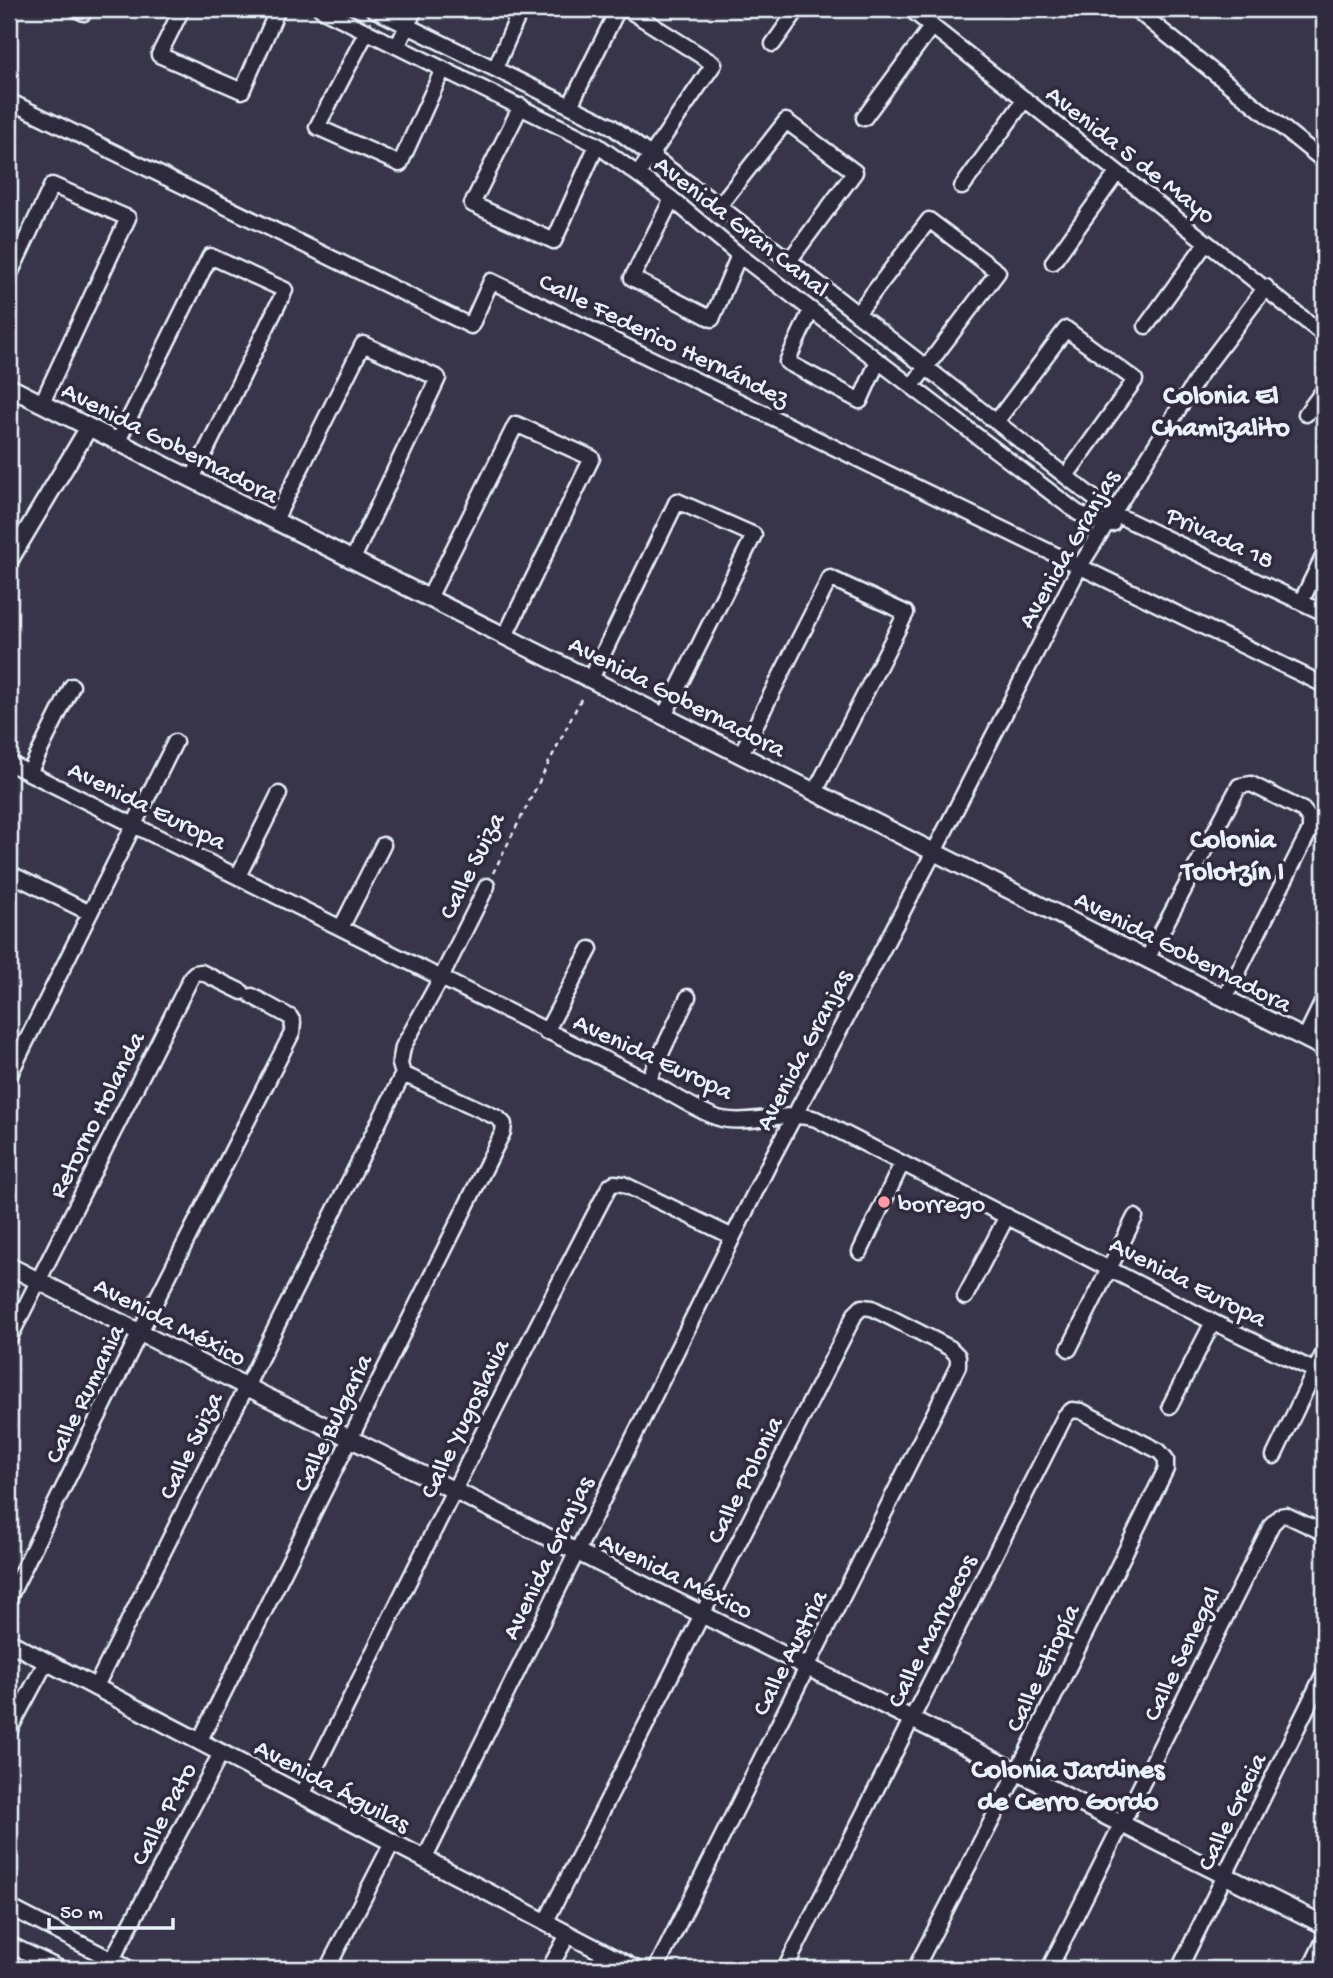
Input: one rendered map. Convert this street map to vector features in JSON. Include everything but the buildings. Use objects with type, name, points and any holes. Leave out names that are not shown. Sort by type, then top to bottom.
[{"type":"street","points":[[76,9],[84,13],[86,9]]},
{"type":"street","points":[[182,9],[159,55],[242,91],[278,9]]},
{"type":"street","name":"Avenida Gran Canal","points":[[321,9],[597,145],[1078,513],[1109,519]]},
{"type":"street","name":"Avenida Gran Canal","points":[[373,9],[611,126],[652,154],[1066,476],[1109,519]]},
{"type":"street","points":[[398,45],[415,9]]},
{"type":"street","points":[[495,69],[521,9]]},
{"type":"street","points":[[570,106],[618,9]]},
{"type":"street","points":[[627,9],[714,64],[638,174]]},
{"type":"street","points":[[773,44],[798,9]]},
{"type":"street","name":"Avenida 5 de Mayo","points":[[910,9],[1324,335]]},
{"type":"street","points":[[1135,9],[1324,161]]},
{"type":"street","points":[[864,118],[932,26]]},
{"type":"street","points":[[367,31],[317,127],[400,164],[443,69]]},
{"type":"street","points":[[962,187],[1025,99]]},
{"type":"street","name":"Calle Federico Hernández","points":[[9,101],[471,326],[491,281],[1324,685]]},
{"type":"street","points":[[521,106],[472,205],[554,241],[597,145]]},
{"type":"street","points":[[719,206],[786,121],[855,172],[789,261]]},
{"type":"street","points":[[1053,262],[1117,173]]},
{"type":"street","points":[[9,276],[52,185],[128,218],[41,403]]},
{"type":"street","points":[[671,199],[632,278],[712,318],[739,255]]},
{"type":"street","points":[[857,314],[929,220],[998,271],[912,386]]},
{"type":"street","points":[[1146,326],[1206,243]]},
{"type":"street","points":[[118,441],[210,256],[285,290],[192,479]]},
{"type":"street","name":"Avenida Granjas","points":[[424,1860],[733,1237],[1080,566],[1201,373],[1266,288]]},
{"type":"street","points":[[811,310],[787,362],[860,401],[878,361]]},
{"type":"street","points":[[996,422],[1066,329],[1135,380],[1066,476]]},
{"type":"street","points":[[275,520],[363,344],[438,378],[353,559]]},
{"type":"street","name":"Avenida Gobernadora","points":[[9,387],[1324,1048]]},
{"type":"street","points":[[1306,414],[1324,390]]},
{"type":"street","points":[[429,598],[516,424],[592,458],[505,636]]},
{"type":"street","points":[[9,561],[89,427]]},
{"type":"street","points":[[591,679],[677,501],[754,535],[664,716]]},
{"type":"street","name":"Privada 18","points":[[1109,519],[1135,522],[1324,612]]},
{"type":"street","points":[[1302,600],[1324,555]]},
{"type":"street","points":[[741,754],[830,579],[906,612],[815,792]]},
{"type":"street","points":[[29,773],[72,686]]},
{"type":"street","points":[[9,1076],[175,742]]},
{"type":"street","name":"Avenida Europa","points":[[9,763],[723,1119],[795,1115],[816,1119],[1213,1322],[1320,1372]]},
{"type":"street","points":[[1147,958],[1236,788],[1242,784],[1251,784],[1304,810],[1310,819],[1310,830],[1225,998]]},
{"type":"street","points":[[238,876],[279,794]]},
{"type":"street","points":[[341,928],[383,845]]},
{"type":"street","points":[[9,873],[90,913]]},
{"type":"street","name":"Calle Suiza","points":[[95,1688],[403,1074],[400,1064],[402,1047],[441,978],[487,886]]},
{"type":"street","points":[[545,1032],[590,950]]},
{"type":"street","name":"Retorno Holanda","points":[[9,1339],[192,976],[197,972],[247,994],[283,1013],[293,1023]]},
{"type":"street","points":[[648,1081],[688,997]]},
{"type":"street","points":[[1305,1038],[1324,999]]},
{"type":"street","name":"Calle Rumania","points":[[9,1598],[292,1033],[293,1023]]},
{"type":"street","name":"Calle Bulgaria","points":[[199,1742],[503,1132],[504,1124],[498,1118],[403,1074]]},
{"type":"street","points":[[860,1252],[902,1163]]},
{"type":"street","name":"Calle Yugoslavia","points":[[302,1795],[527,1341],[611,1184],[623,1184],[733,1237]]},
{"type":"street","points":[[965,1297],[1007,1216]]},
{"type":"street","points":[[1069,1349],[1135,1217]]},
{"type":"street","name":"Avenida México","points":[[9,1266],[245,1387],[1324,1926]]},
{"type":"street","name":"Calle Polonia","points":[[545,1923],[858,1309],[872,1308],[950,1348],[958,1356]]},
{"type":"street","points":[[1170,1406],[1213,1322]]},
{"type":"street","points":[[1274,1456],[1320,1372],[1324,1352]]},
{"type":"street","name":"Calle Austria","points":[[656,1969],[958,1366],[958,1356]]},
{"type":"street","name":"Calle Marruecos","points":[[785,1969],[1068,1412],[1082,1411],[1159,1451],[1166,1459]]},
{"type":"street","name":"Calle Etiopía","points":[[915,1969],[1017,1772],[1167,1469],[1166,1459]]},
{"type":"street","name":"Calle Senegal","points":[[1049,1969],[1272,1524],[1280,1516],[1286,1515],[1324,1533]]},
{"type":"street","name":"Avenida Águilas","points":[[9,1642],[635,1969]]},
{"type":"street","points":[[9,1731],[46,1662]]},
{"type":"street","name":"Calle Grecia","points":[[1179,1969],[1324,1673]]},
{"type":"street","name":"Calle Pato","points":[[109,1965],[221,1753]]},
{"type":"street","points":[[327,1969],[392,1843]]},
{"type":"street","points":[[9,1907],[109,1965],[130,1969]]},
{"type":"street","points":[[549,1969],[568,1935]]},
{"type":"street","points":[[1310,1969],[1324,1940]]},
{"type":"street","points":[[9,1944],[61,1969]]},
{"type":"path","name":"Calle Suiza","points":[[487,886],[591,679]]},
{"type":"place","name":"borrego","points":[[884,1202]]},
{"type":"district","name":"Colonia El Chamizalito","points":[[1221,409]]},
{"type":"district","name":"Colonia Tolotzín I","points":[[1233,853]]},
{"type":"district","name":"Colonia Jardines de Cerro Gordo","points":[[1068,1783]]}]
